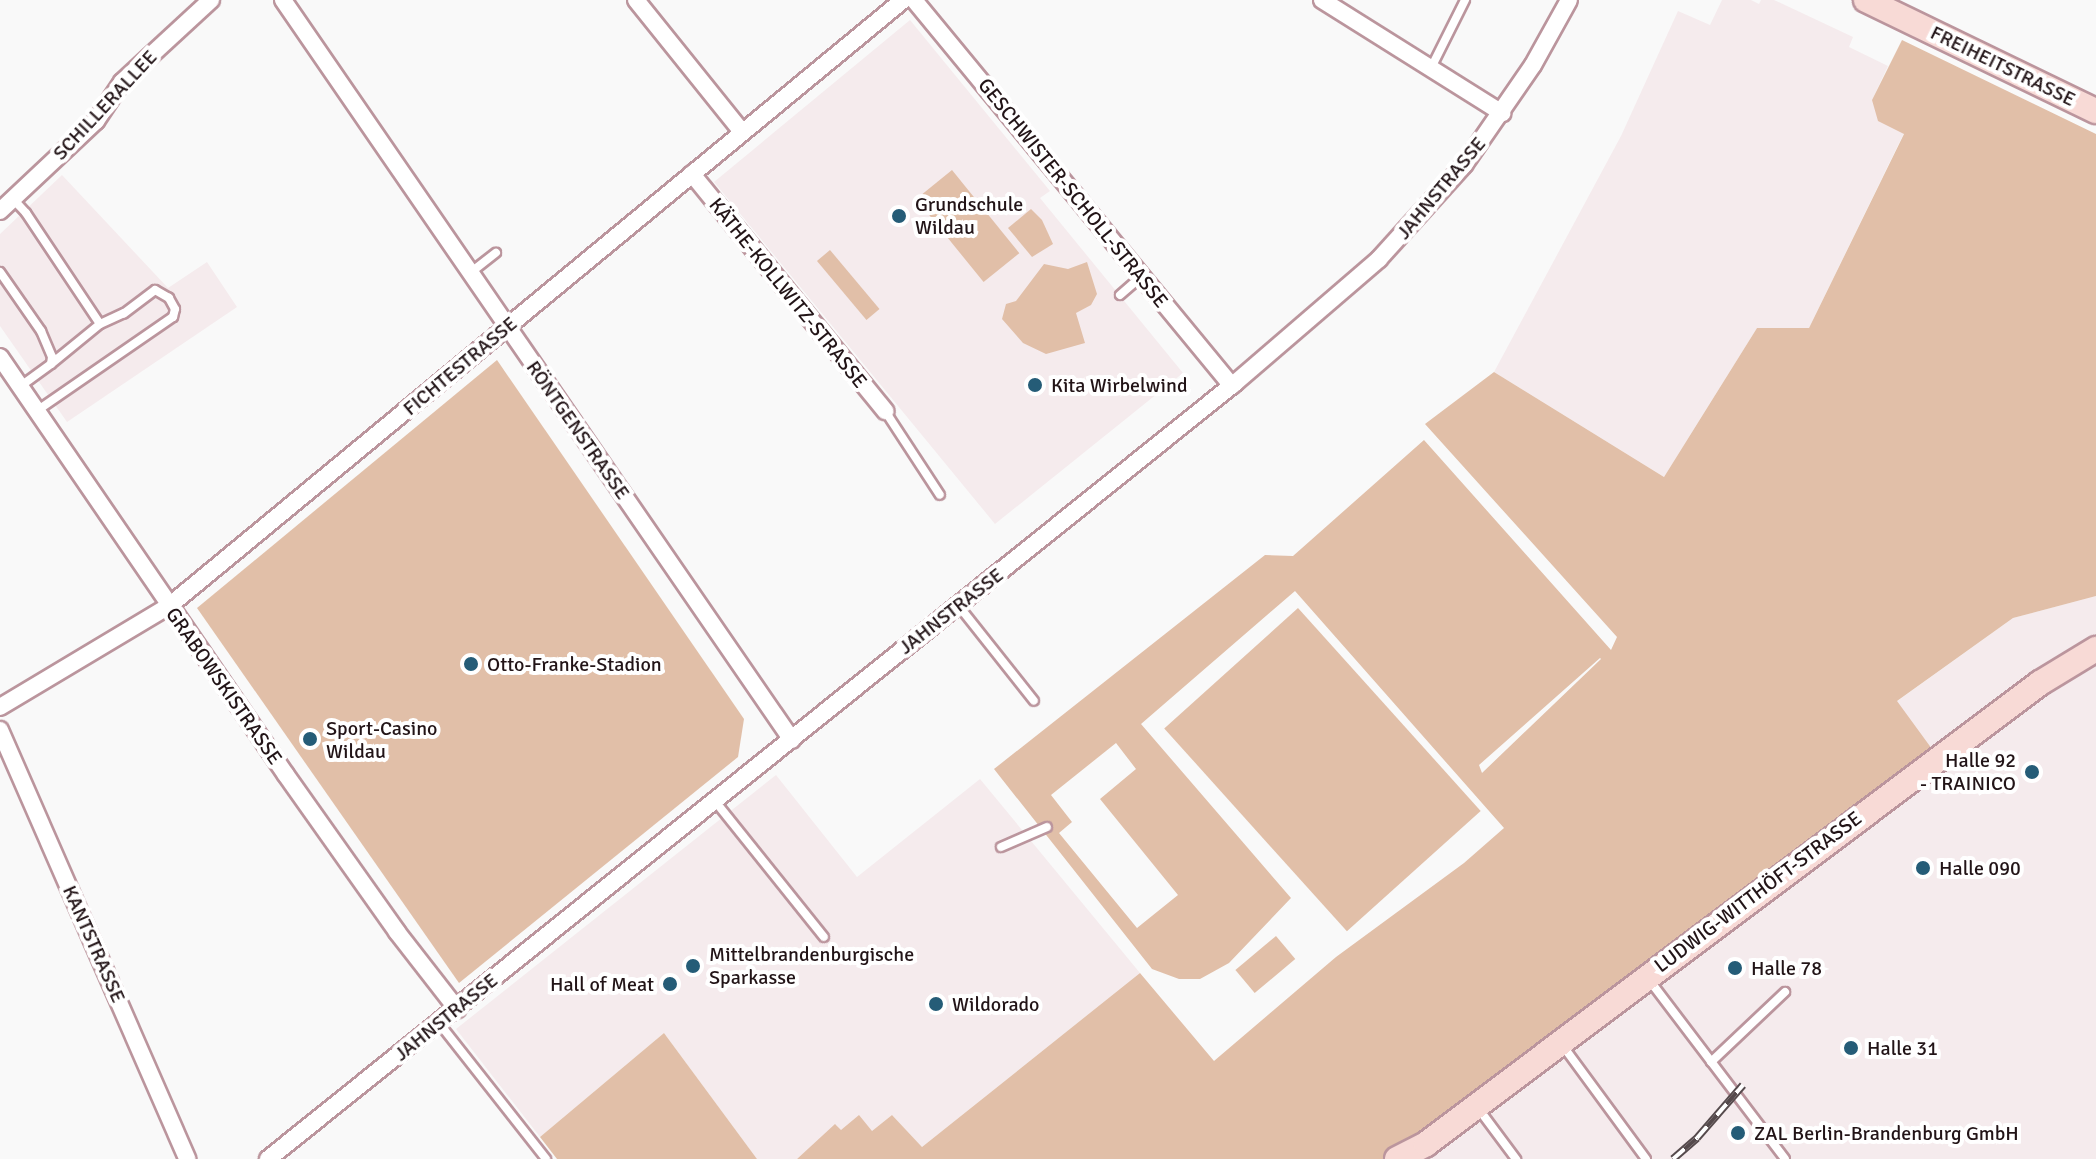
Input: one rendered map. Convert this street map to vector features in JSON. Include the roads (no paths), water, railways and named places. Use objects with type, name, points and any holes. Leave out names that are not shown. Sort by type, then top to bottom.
[{"type":"street","name":"SCHILLERALLEE","points":[[0,211],[96,121],[122,82],[211,0]]},
{"type":"street","name":"RÖNTGENSTRASSE","points":[[283,0],[792,740]]},
{"type":"street","points":[[636,0],[742,132]]},
{"type":"street","name":"FICHTESTRASSE","points":[[0,707],[169,606],[903,0]]},
{"type":"street","name":"GESCHWISTER-SCHOLL-STRASSE","points":[[914,0],[1232,386]]},
{"type":"street","name":"JAHNSTRASSE","points":[[268,1159],[1232,386],[1379,259],[1444,189],[1502,113],[1569,0]]},
{"type":"street","name":"FREIHEITSTRASSE","points":[[1866,0],[1904,8],[2096,111]]},
{"type":"street","points":[[1333,3],[1502,113]]},
{"type":"street","name":"KÄTHE-KOLLWITZ-STRASSE","points":[[692,174],[885,411]]},
{"type":"street","name":"GRABOWSKISTRASSE","points":[[0,357],[169,606],[397,932],[457,1009]]},
{"type":"street","name":"LUDWIG-WITTHÖFT-STRASSE","points":[[1397,1159],[1420,1151],[1476,1105],[2040,683],[2096,649]]},
{"type":"street","name":"KANTSTRASSE","points":[[0,730],[187,1159]]},
{"type":"lane","points":[[1431,68],[1465,0]]},
{"type":"lane","points":[[13,199],[26,213],[100,324]]},
{"type":"lane","points":[[470,273],[496,253]]},
{"type":"lane","points":[[0,272],[41,331],[51,364]]},
{"type":"lane","points":[[1120,295],[1141,277]]},
{"type":"lane","points":[[21,386],[100,324],[124,313],[155,290],[169,298],[175,309],[173,317],[38,410]]},
{"type":"lane","points":[[885,411],[940,495]]},
{"type":"lane","points":[[958,605],[1034,701]]},
{"type":"lane","points":[[715,801],[824,937]]},
{"type":"lane","points":[[1001,847],[1047,827]]},
{"type":"lane","points":[[1647,976],[1785,1159]]},
{"type":"lane","points":[[1711,1062],[1785,992]]},
{"type":"lane","points":[[439,1023],[546,1159]]},
{"type":"lane","points":[[1560,1042],[1646,1159]]},
{"type":"lane","points":[[1476,1105],[1516,1159]]},
{"type":"railway","points":[[1673,1159],[1697,1138],[1743,1085]]},
{"type":"place","name":"Grundschule Wildau","points":[[899,216]]},
{"type":"place","name":"Kita Wirbelwind","points":[[1035,385]]},
{"type":"place","name":"Otto-Franke-Stadion","points":[[471,664]]},
{"type":"place","name":"Sport-Casino Wildau","points":[[310,739]]},
{"type":"place","name":"Halle 92 - TRAINICO","points":[[2032,772]]},
{"type":"place","name":"Halle 090","points":[[1923,868]]},
{"type":"place","name":"Mittelbrandenburgische Sparkasse","points":[[693,966]]},
{"type":"place","name":"Halle 78","points":[[1735,968]]},
{"type":"place","name":"Hall of Meat","points":[[670,984]]},
{"type":"place","name":"Wildorado","points":[[936,1004]]},
{"type":"place","name":"Halle 31","points":[[1851,1048]]},
{"type":"place","name":"ZAL Berlin-Brandenburg GmbH","points":[[1738,1133]]}]
